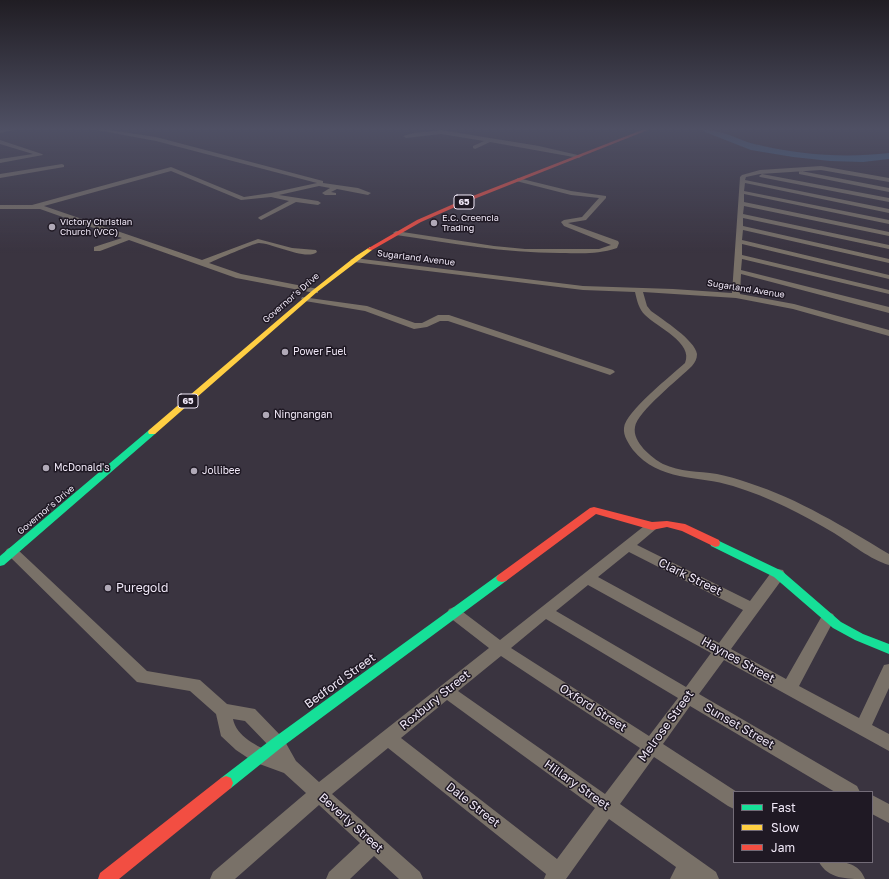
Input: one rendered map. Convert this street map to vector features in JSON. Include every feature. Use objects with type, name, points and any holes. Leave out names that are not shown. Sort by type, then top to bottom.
[{"type":"main road","name":"Governor's Drive","points":[[0,562],[302,302],[356,258],[396,233],[447,208],[541,171]]},
{"type":"main road","name":"Bedford Street","points":[[106,879],[277,743],[594,510],[652,526]]},
{"type":"main road","points":[[652,526],[667,524],[686,528],[778,574],[828,618],[859,637],[889,649]]},
{"type":"street","points":[[0,176],[31,171]]},
{"type":"street","points":[[32,207],[164,171]]},
{"type":"street","points":[[176,171],[240,198],[246,199],[271,195],[312,185],[329,185]]},
{"type":"street","points":[[281,171],[329,185],[368,193]]},
{"type":"street","points":[[736,296],[743,177],[747,173],[772,171]]},
{"type":"street","points":[[790,171],[889,190]]},
{"type":"street","points":[[838,171],[889,180]]},
{"type":"street","points":[[747,173],[889,200]]},
{"type":"street","points":[[396,233],[520,250],[600,251],[614,246],[615,243],[609,240],[566,225],[564,222],[584,220],[604,196],[571,193],[518,180]]},
{"type":"street","points":[[742,181],[889,211]]},
{"type":"street","points":[[334,194],[325,192],[336,186]]},
{"type":"street","points":[[742,192],[889,222]]},
{"type":"street","points":[[271,195],[318,203]]},
{"type":"street","points":[[261,218],[295,200]]},
{"type":"street","points":[[741,203],[889,234]]},
{"type":"street","points":[[0,207],[41,207],[239,276],[315,291]]},
{"type":"street","points":[[740,215],[889,247]]},
{"type":"street","points":[[740,227],[889,261]]},
{"type":"street","points":[[97,249],[127,238]]},
{"type":"street","points":[[202,263],[258,241],[292,250],[313,252]]},
{"type":"street","points":[[739,241],[889,277]]},
{"type":"street","points":[[738,256],[889,292]]},
{"type":"street","name":"Sugarland Avenue","points":[[356,258],[583,288],[596,287],[680,291],[736,296],[794,307],[889,333]]},
{"type":"street","points":[[737,271],[889,310]]},
{"type":"street","points":[[639,290],[648,314],[684,341],[692,354],[692,359],[689,364],[638,412],[631,422],[630,433],[642,452],[653,462],[666,469],[680,473],[719,478],[774,496],[800,508],[889,560]]},
{"type":"street","points":[[302,302],[367,309],[414,326],[424,325],[438,318],[449,318],[610,372]]},
{"type":"street","name":"Roxbury Street","points":[[220,879],[318,794],[652,526]]},
{"type":"street","name":"Clark Street","points":[[628,546],[752,608]]},
{"type":"street","points":[[12,552],[143,677],[194,685],[223,711]]},
{"type":"street","name":"Melrose Street","points":[[556,876],[778,574]]},
{"type":"street","name":"Haynes Street","points":[[588,578],[889,742]]},
{"type":"street","name":"Sunset Street","points":[[545,612],[849,791]]},
{"type":"street","name":"Oxford Street","points":[[454,613],[500,648],[733,799]]},
{"type":"street","points":[[789,688],[828,618]]},
{"type":"street","points":[[863,728],[889,670]]},
{"type":"street","name":"Hillary Street","points":[[446,691],[607,806],[684,872],[709,879]]},
{"type":"street","name":"Beverly Street","points":[[290,767],[260,756],[242,745],[227,731],[223,711],[249,714],[277,743],[290,767],[413,879]]},
{"type":"street","name":"Dale Street","points":[[388,738],[556,876]]},
{"type":"street","points":[[873,805],[889,814]]},
{"type":"street","points":[[336,879],[373,843]]},
{"type":"street","points":[[831,863],[855,879]]},
{"type":"traffic: fast","points":[[0,562],[152,432]]},
{"type":"traffic: fast","points":[[715,543],[778,574],[837,625],[859,637],[889,649]]},
{"type":"traffic: fast","points":[[226,783],[277,743],[502,578]]},
{"type":"traffic: slow","points":[[152,432],[315,291],[370,249]]},
{"type":"traffic: jam","points":[[370,249],[419,221],[467,200],[541,171]]},
{"type":"traffic: jam","points":[[502,578],[594,510],[652,526],[667,524],[685,528],[715,543]]},
{"type":"traffic: jam","points":[[106,879],[226,783]]},
{"type":"place","name":"E.C. Creencia Trading","points":[[434,223]]},
{"type":"place","name":"Victory Christian Church (VCC)","points":[[52,227]]},
{"type":"place","name":"Power Fuel","points":[[285,352]]},
{"type":"place","name":"Ningnangan","points":[[266,415]]},
{"type":"place","name":"McDonald's","points":[[46,468]]},
{"type":"place","name":"Jollibee","points":[[194,471]]},
{"type":"place","name":"Puregold","points":[[108,588]]}]
